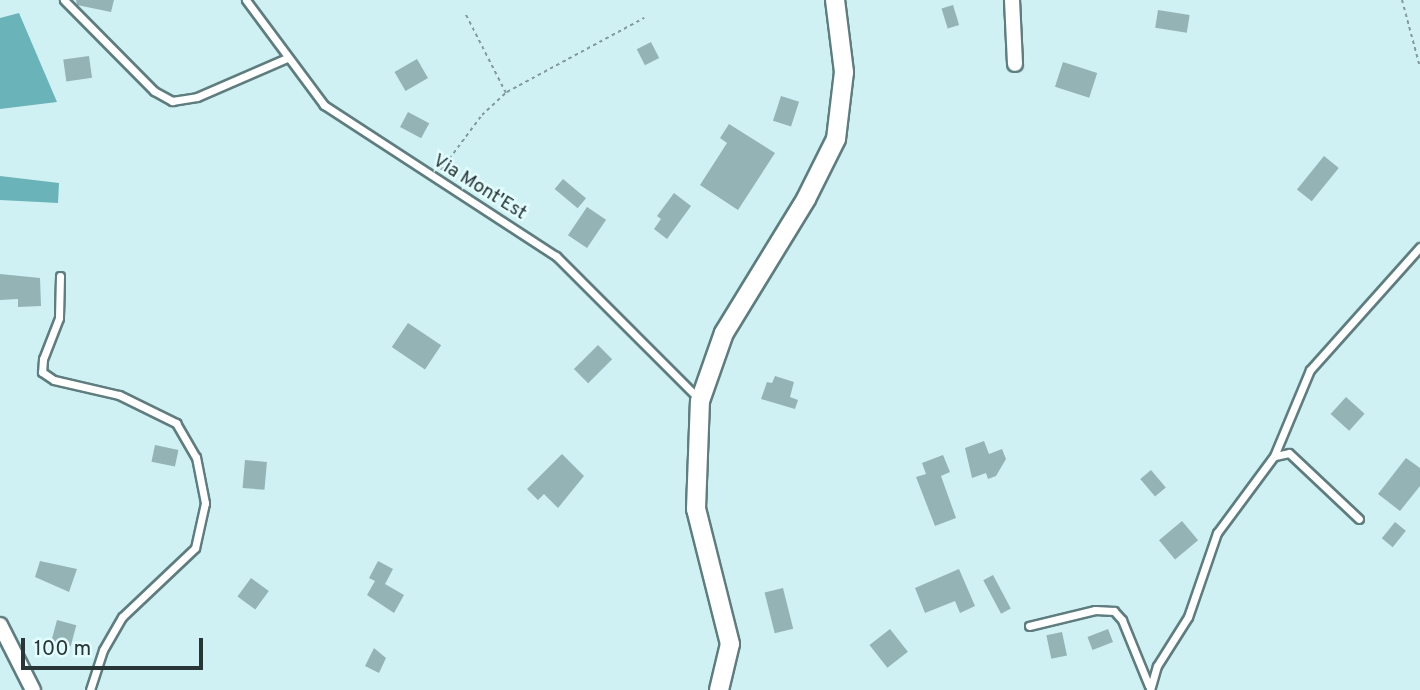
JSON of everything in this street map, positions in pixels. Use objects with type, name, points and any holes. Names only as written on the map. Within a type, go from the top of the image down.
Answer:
[{"type":"street","points":[[722,689],[730,644],[696,509],[700,401],[723,333],[806,199],[836,139],[844,72],[835,0]]},
{"type":"street","points":[[1012,0],[1015,64]]},
{"type":"street","points":[[0,625],[33,690]]},
{"type":"lane","points":[[64,0],[154,91],[172,101],[197,97],[287,58]]},
{"type":"lane","name":"Via Mont'Est","points":[[246,0],[287,58],[331,111],[563,261],[700,401]]},
{"type":"lane","points":[[1150,690],[1157,666],[1190,611],[1217,533],[1274,456],[1310,370],[1420,247]]},
{"type":"lane","points":[[60,276],[60,318],[43,359],[43,372],[54,380],[119,395],[176,423],[196,457],[205,503],[195,548],[122,617],[103,650],[90,690]]},
{"type":"lane","points":[[1274,456],[1289,453],[1359,519]]},
{"type":"lane","points":[[1029,626],[1100,609],[1114,611],[1139,657],[1150,690]]},
{"type":"path","points":[[1402,0],[1420,67]]},
{"type":"path","points":[[465,13],[506,93]]},
{"type":"path","points":[[434,180],[482,115],[506,93],[644,18]]},
{"type":"shaded area","points":[[19,13],[57,102],[0,109],[0,18]]},
{"type":"shaded area","points":[[0,176],[59,183],[58,203],[0,200]]},
{"type":"building","points":[[76,0],[114,0],[111,12],[77,5]]},
{"type":"building","points":[[953,5],[959,25],[948,29],[942,9]]},
{"type":"building","points":[[1158,10],[1190,15],[1187,33],[1155,28]]},
{"type":"building","points":[[651,42],[659,58],[645,65],[637,49]]},
{"type":"building","points":[[89,56],[92,78],[66,81],[63,60]]},
{"type":"building","points":[[417,59],[428,78],[405,91],[394,72]]},
{"type":"building","points":[[1063,62],[1097,73],[1089,98],[1055,87]]},
{"type":"building","points":[[781,96],[799,102],[791,127],[773,121]]},
{"type":"building","points":[[408,112],[429,123],[421,138],[400,127]]},
{"type":"building","points":[[729,124],[775,153],[738,210],[700,185],[727,143],[720,138]]},
{"type":"building","points":[[1324,156],[1339,168],[1312,201],[1297,189]]},
{"type":"building","points":[[563,179],[586,198],[578,208],[555,189]]},
{"type":"building","points":[[674,193],[691,206],[667,239],[654,229],[661,219],[657,216]]},
{"type":"building","points":[[587,207],[606,220],[587,248],[568,235]]},
{"type":"building","points":[[0,274],[40,278],[41,306],[18,307],[18,299],[0,300]]},
{"type":"building","points":[[408,323],[441,345],[425,369],[392,347]]},
{"type":"building","points":[[598,345],[612,359],[588,383],[574,369]]},
{"type":"building","points":[[775,376],[794,382],[790,397],[798,400],[795,409],[761,399],[767,382],[772,383]]},
{"type":"building","points":[[1346,397],[1365,414],[1349,431],[1331,414]]},
{"type":"building","points":[[984,441],[989,454],[1002,449],[1006,459],[996,476],[988,479],[986,473],[972,478],[965,448]]},
{"type":"building","points":[[155,445],[178,450],[175,467],[151,462]]},
{"type":"building","points":[[562,454],[584,476],[558,508],[544,494],[538,500],[527,489]]},
{"type":"building","points":[[943,455],[950,472],[941,476],[956,518],[935,526],[916,477],[926,474],[922,463]]},
{"type":"building","points":[[1406,458],[1420,468],[1420,486],[1400,511],[1378,494]]},
{"type":"building","points":[[245,460],[267,462],[264,490],[243,488]]},
{"type":"building","points":[[1151,470],[1166,488],[1155,497],[1140,479]]},
{"type":"building","points":[[1182,521],[1198,540],[1175,559],[1159,540]]},
{"type":"building","points":[[1395,522],[1406,531],[1393,547],[1382,538]]},
{"type":"building","points":[[40,561],[77,569],[69,592],[35,577]]},
{"type":"building","points":[[378,561],[393,569],[385,584],[404,595],[394,613],[367,595],[375,581],[369,578]]},
{"type":"building","points":[[959,569],[975,606],[960,613],[955,601],[925,613],[915,588]]},
{"type":"building","points":[[993,575],[1011,609],[1001,614],[983,580]]},
{"type":"building","points":[[251,578],[269,591],[255,610],[237,597]]},
{"type":"building","points":[[783,588],[793,629],[775,633],[765,593]]},
{"type":"building","points":[[57,620],[76,625],[71,646],[51,641]]},
{"type":"building","points":[[890,629],[908,652],[887,668],[870,645]]},
{"type":"building","points":[[1108,629],[1113,642],[1092,650],[1087,637]]},
{"type":"building","points":[[1062,632],[1067,655],[1051,659],[1046,635]]},
{"type":"building","points":[[374,648],[386,658],[379,673],[365,666]]}]
